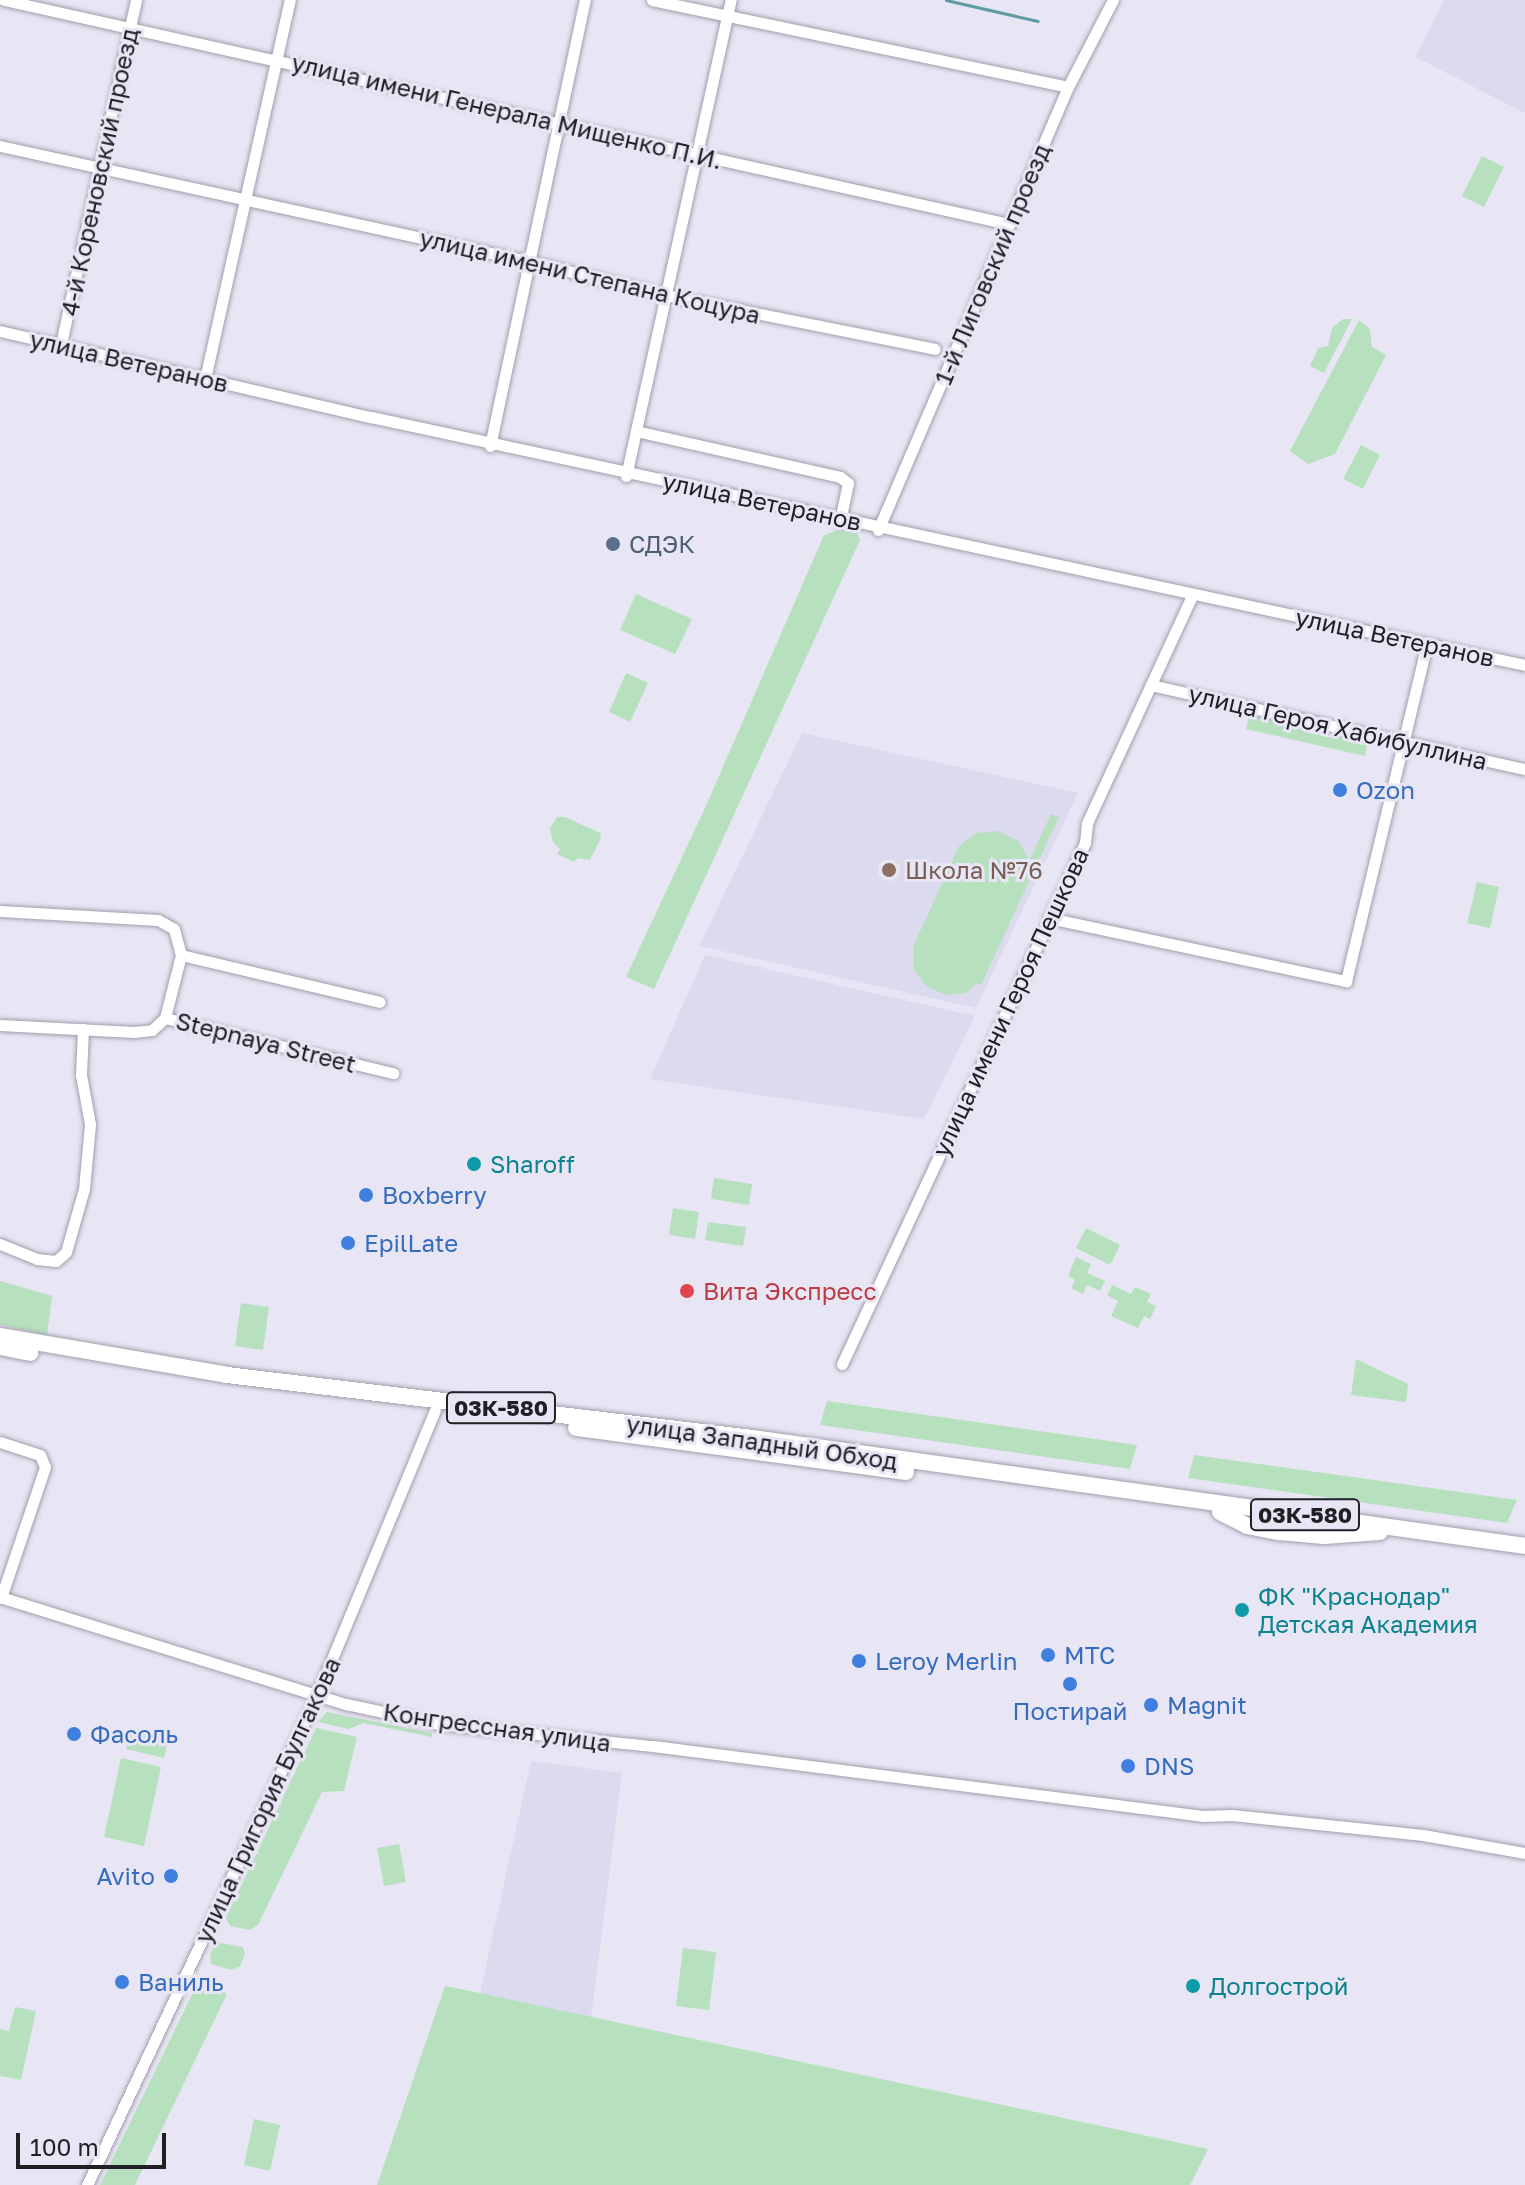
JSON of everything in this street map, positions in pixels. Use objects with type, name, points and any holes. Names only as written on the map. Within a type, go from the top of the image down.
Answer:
[{"type":"highway","name":"улица Западный Обход","points":[[0,1336],[227,1375],[752,1438],[1525,1546]]},
{"type":"highway","name":"улица Западный Обход","points":[[0,1347],[435,1410],[1525,1553]]},
{"type":"street","name":"улица имени Генерала Мищенко П.И.","points":[[4,0],[1009,224]]},
{"type":"street","name":"4-й Кореновский проезд","points":[[61,344],[136,0]]},
{"type":"street","points":[[205,379],[290,0]]},
{"type":"street","points":[[490,444],[585,0]]},
{"type":"street","points":[[652,0],[1068,87]]},
{"type":"street","points":[[626,474],[731,0]]},
{"type":"street","name":"1-й Лиговский проезд","points":[[879,528],[1068,87],[1113,0]]},
{"type":"street","name":"улица имени Степана Коцура","points":[[0,146],[527,261],[665,295],[935,349]]},
{"type":"street","name":"улица Ветеранов","points":[[0,331],[490,444]]},
{"type":"street","name":"улица Ветеранов","points":[[0,338],[1525,668]]},
{"type":"street","points":[[636,431],[840,477],[848,483],[841,519]]},
{"type":"street","name":"улица Ветеранов","points":[[879,528],[1525,668]]},
{"type":"street","name":"улица имени Героя Пешкова","points":[[842,1364],[1085,843],[1087,823],[1192,596]]},
{"type":"street","points":[[1049,918],[1346,981],[1426,647]]},
{"type":"street","name":"улица Героя Хабибуллина","points":[[1151,685],[1525,769]]},
{"type":"street","points":[[0,911],[158,920],[174,929],[181,955],[165,1018]]},
{"type":"street","points":[[181,955],[380,1002]]},
{"type":"street","name":"Stepnaya Street","points":[[0,1025],[152,1030],[165,1018],[393,1073]]},
{"type":"street","points":[[0,1244],[37,1259],[56,1261],[66,1252],[84,1189],[90,1124],[81,1075],[83,1029]]},
{"type":"street","name":"улица Григория Булгакова","points":[[87,2185],[317,1695],[435,1410]]},
{"type":"street","points":[[0,1442],[40,1455],[45,1467],[0,1598]]},
{"type":"street","name":"Конгрессная улица","points":[[0,1598],[317,1695],[439,1724],[653,1746],[1203,1816],[1232,1815],[1423,1835],[1525,1853]]},
{"type":"shaded area","points":[[1444,0],[1525,0],[1525,113],[1415,57]]},
{"type":"shaded area","name":"Школа №76","points":[[802,733],[1078,793],[976,1008],[699,946]]},
{"type":"shaded area","points":[[705,955],[975,1016],[924,1119],[650,1079]]},
{"type":"shaded area","points":[[531,1761],[622,1773],[591,2018],[480,1993]]},
{"type":"green space","points":[[1482,156],[1504,167],[1484,207],[1462,196]]},
{"type":"green space","points":[[1343,319],[1352,319],[1324,373],[1310,366],[1318,348],[1328,346],[1332,328]]},
{"type":"green space","points":[[1359,320],[1370,329],[1372,347],[1386,355],[1335,454],[1308,464],[1290,451]]},
{"type":"green space","points":[[1361,445],[1380,455],[1363,489],[1343,479]]},
{"type":"green space","points":[[854,525],[860,540],[654,989],[626,977],[705,808],[824,535]]},
{"type":"green space","points":[[636,594],[692,619],[675,654],[620,630]]},
{"type":"green space","points":[[626,673],[648,683],[630,722],[609,712]]},
{"type":"green space","points":[[1249,715],[1368,742],[1365,756],[1246,729]]},
{"type":"green space","points":[[1051,814],[1059,817],[981,985],[977,983],[966,993],[945,995],[926,986],[914,970],[913,947],[959,846],[977,833],[997,831],[1019,841],[1029,861]]},
{"type":"green space","points":[[557,817],[565,817],[600,833],[601,838],[590,860],[578,858],[574,862],[557,854],[560,849],[553,842],[550,828]]},
{"type":"green space","points":[[1477,882],[1499,887],[1490,928],[1467,923]]},
{"type":"green space","points":[[714,1178],[752,1184],[749,1205],[711,1199]]},
{"type":"green space","points":[[673,1208],[699,1212],[695,1239],[669,1235]]},
{"type":"green space","points":[[708,1222],[746,1227],[743,1246],[705,1240]]},
{"type":"green space","points":[[1086,1228],[1120,1245],[1110,1265],[1076,1248]]},
{"type":"green space","points":[[1076,1257],[1091,1264],[1087,1273],[1105,1281],[1100,1291],[1087,1285],[1083,1294],[1071,1288],[1075,1280],[1068,1276]]},
{"type":"green space","points":[[0,1281],[52,1296],[47,1335],[0,1325]]},
{"type":"green space","points":[[1112,1285],[1131,1294],[1135,1287],[1151,1294],[1147,1302],[1156,1306],[1150,1319],[1144,1316],[1138,1328],[1111,1316],[1118,1301],[1107,1295]]},
{"type":"green space","points":[[241,1303],[269,1307],[263,1350],[235,1346]]},
{"type":"green space","points":[[1356,1359],[1408,1384],[1406,1402],[1351,1395]]},
{"type":"green space","points":[[827,1401],[1137,1445],[1130,1469],[820,1425]]},
{"type":"green space","points":[[1194,1455],[1517,1500],[1507,1523],[1188,1478]]},
{"type":"green space","points":[[327,1712],[432,1733],[432,1737],[363,1723],[349,1729],[318,1722]]},
{"type":"green space","points":[[130,1727],[169,1736],[164,1758],[126,1749]]},
{"type":"green space","points":[[316,1728],[357,1737],[344,1791],[322,1792],[258,1925],[250,1930],[230,1926],[226,1918]]},
{"type":"green space","points":[[121,1758],[161,1767],[144,1846],[104,1837]]},
{"type":"green space","points":[[399,1844],[406,1882],[384,1886],[377,1848]]},
{"type":"green space","points":[[216,1942],[243,1947],[245,1954],[240,1966],[231,1970],[211,1964],[210,1954]]},
{"type":"green space","points":[[683,1948],[716,1952],[709,2010],[676,2006]]},
{"type":"green space","points":[[196,1986],[225,1992],[226,1996],[135,2185],[100,2185]]},
{"type":"green space","points":[[445,1986],[1208,2149],[1190,2185],[377,2185]]},
{"type":"green space","points":[[15,2007],[36,2011],[21,2080],[0,2076],[0,2029],[9,2031]]},
{"type":"green space","points":[[254,2119],[280,2125],[270,2171],[244,2165]]},
{"type":"waterway","points":[[946,0],[1038,21]]},
{"type":"place","name":"СДЭК","points":[[613,544]]},
{"type":"place","name":"Ozon","points":[[1340,790]]},
{"type":"place","name":"Школа №76","points":[[889,870]]},
{"type":"place","name":"Sharoff","points":[[474,1164]]},
{"type":"place","name":"Boxberry","points":[[366,1195]]},
{"type":"place","name":"EpilLate","points":[[348,1243]]},
{"type":"place","name":"Вита Экспресс","points":[[687,1291]]},
{"type":"place","name":"ФК \"Краснодар\" Детская Академия","points":[[1242,1610]]},
{"type":"place","name":"МТС","points":[[1048,1655]]},
{"type":"place","name":"Leroy Merlin","points":[[859,1661]]},
{"type":"place","name":"Постирай","points":[[1070,1684]]},
{"type":"place","name":"Magnit","points":[[1151,1705]]},
{"type":"place","name":"Фасоль","points":[[74,1734]]},
{"type":"place","name":"DNS","points":[[1128,1766]]},
{"type":"place","name":"Avito","points":[[171,1876]]},
{"type":"place","name":"Ваниль","points":[[122,1982]]},
{"type":"place","name":"Долгострой","points":[[1193,1986]]}]
